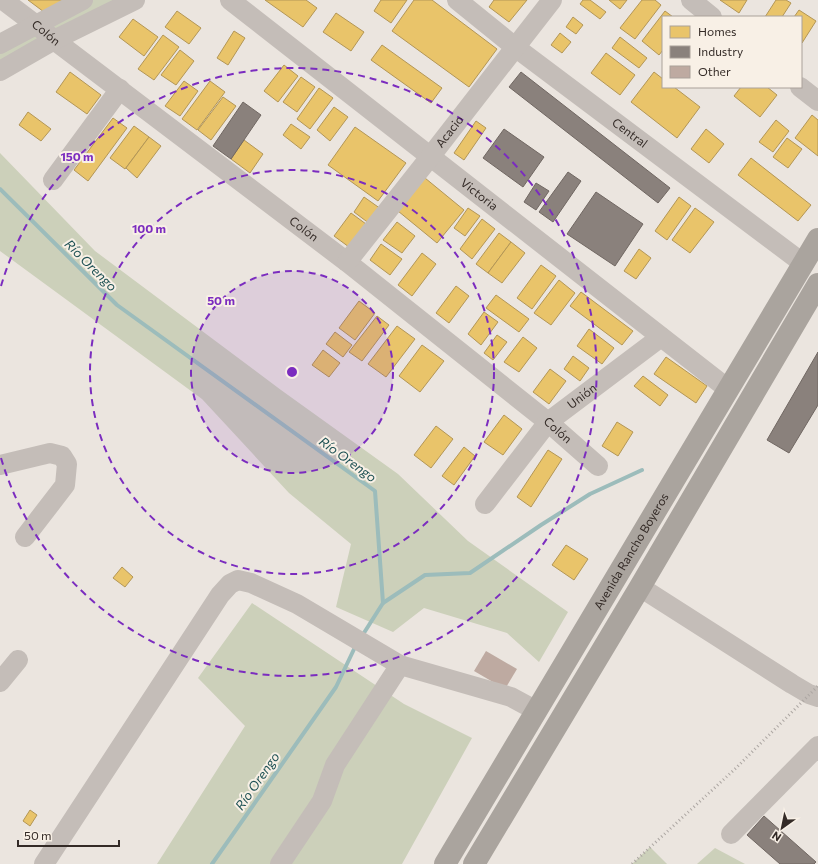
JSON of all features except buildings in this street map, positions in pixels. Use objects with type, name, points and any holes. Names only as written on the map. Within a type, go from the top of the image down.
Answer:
[{"type":"highway","name":"Avenida Rancho Boyeros","points":[[445,864],[818,239]]},
{"type":"highway","name":"Avenida Rancho Boyeros","points":[[474,864],[640,587],[818,284]]},
{"type":"street","name":"Colón","points":[[3,0],[347,262],[548,422],[598,466]]},
{"type":"street","points":[[0,44],[83,0]]},
{"type":"street","points":[[0,71],[54,40],[135,0]]},
{"type":"street","name":"Victoria","points":[[230,0],[728,389]]},
{"type":"street","name":"Central","points":[[457,0],[516,47],[804,264]]},
{"type":"street","name":"Acacio","points":[[347,262],[552,0]]},
{"type":"street","points":[[691,0],[711,16]]},
{"type":"street","points":[[801,88],[818,101]]},
{"type":"street","points":[[53,180],[120,89]]},
{"type":"street","name":"Unión","points":[[485,504],[548,422],[660,337]]},
{"type":"street","points":[[0,465],[50,454],[62,456],[67,464],[65,485],[25,537]]},
{"type":"street","points":[[44,864],[220,595],[230,584],[238,580],[251,583],[297,604],[400,666],[511,697],[536,710]]},
{"type":"street","points":[[640,587],[792,684],[809,694],[818,697]]},
{"type":"street","points":[[0,682],[18,660]]},
{"type":"street","points":[[280,864],[322,801],[335,765],[400,666]]},
{"type":"street","points":[[731,834],[818,746]]},
{"type":"green space","points":[[91,0],[129,0],[0,66],[0,48]]},
{"type":"green space","points":[[0,153],[95,251],[281,390],[398,474],[468,541],[568,612],[539,662],[507,633],[424,608],[393,632],[336,607],[351,544],[289,493],[202,399],[0,251]]},
{"type":"green space","points":[[252,603],[404,704],[472,738],[402,864],[157,864],[245,726],[198,678]]},
{"type":"green space","points":[[650,847],[667,864],[632,864]]},
{"type":"green space","points":[[715,848],[745,864],[697,864]]},
{"type":"waterway","name":"Río Orengo","points":[[0,189],[117,305],[375,491],[383,603],[362,636]]},
{"type":"waterway","points":[[383,603],[425,575],[470,573],[590,494],[642,470]]},
{"type":"waterway","name":"Río Orengo","points":[[212,864],[336,687],[356,645]]},
{"type":"railway","points":[[632,864],[735,769],[818,686]]}]
